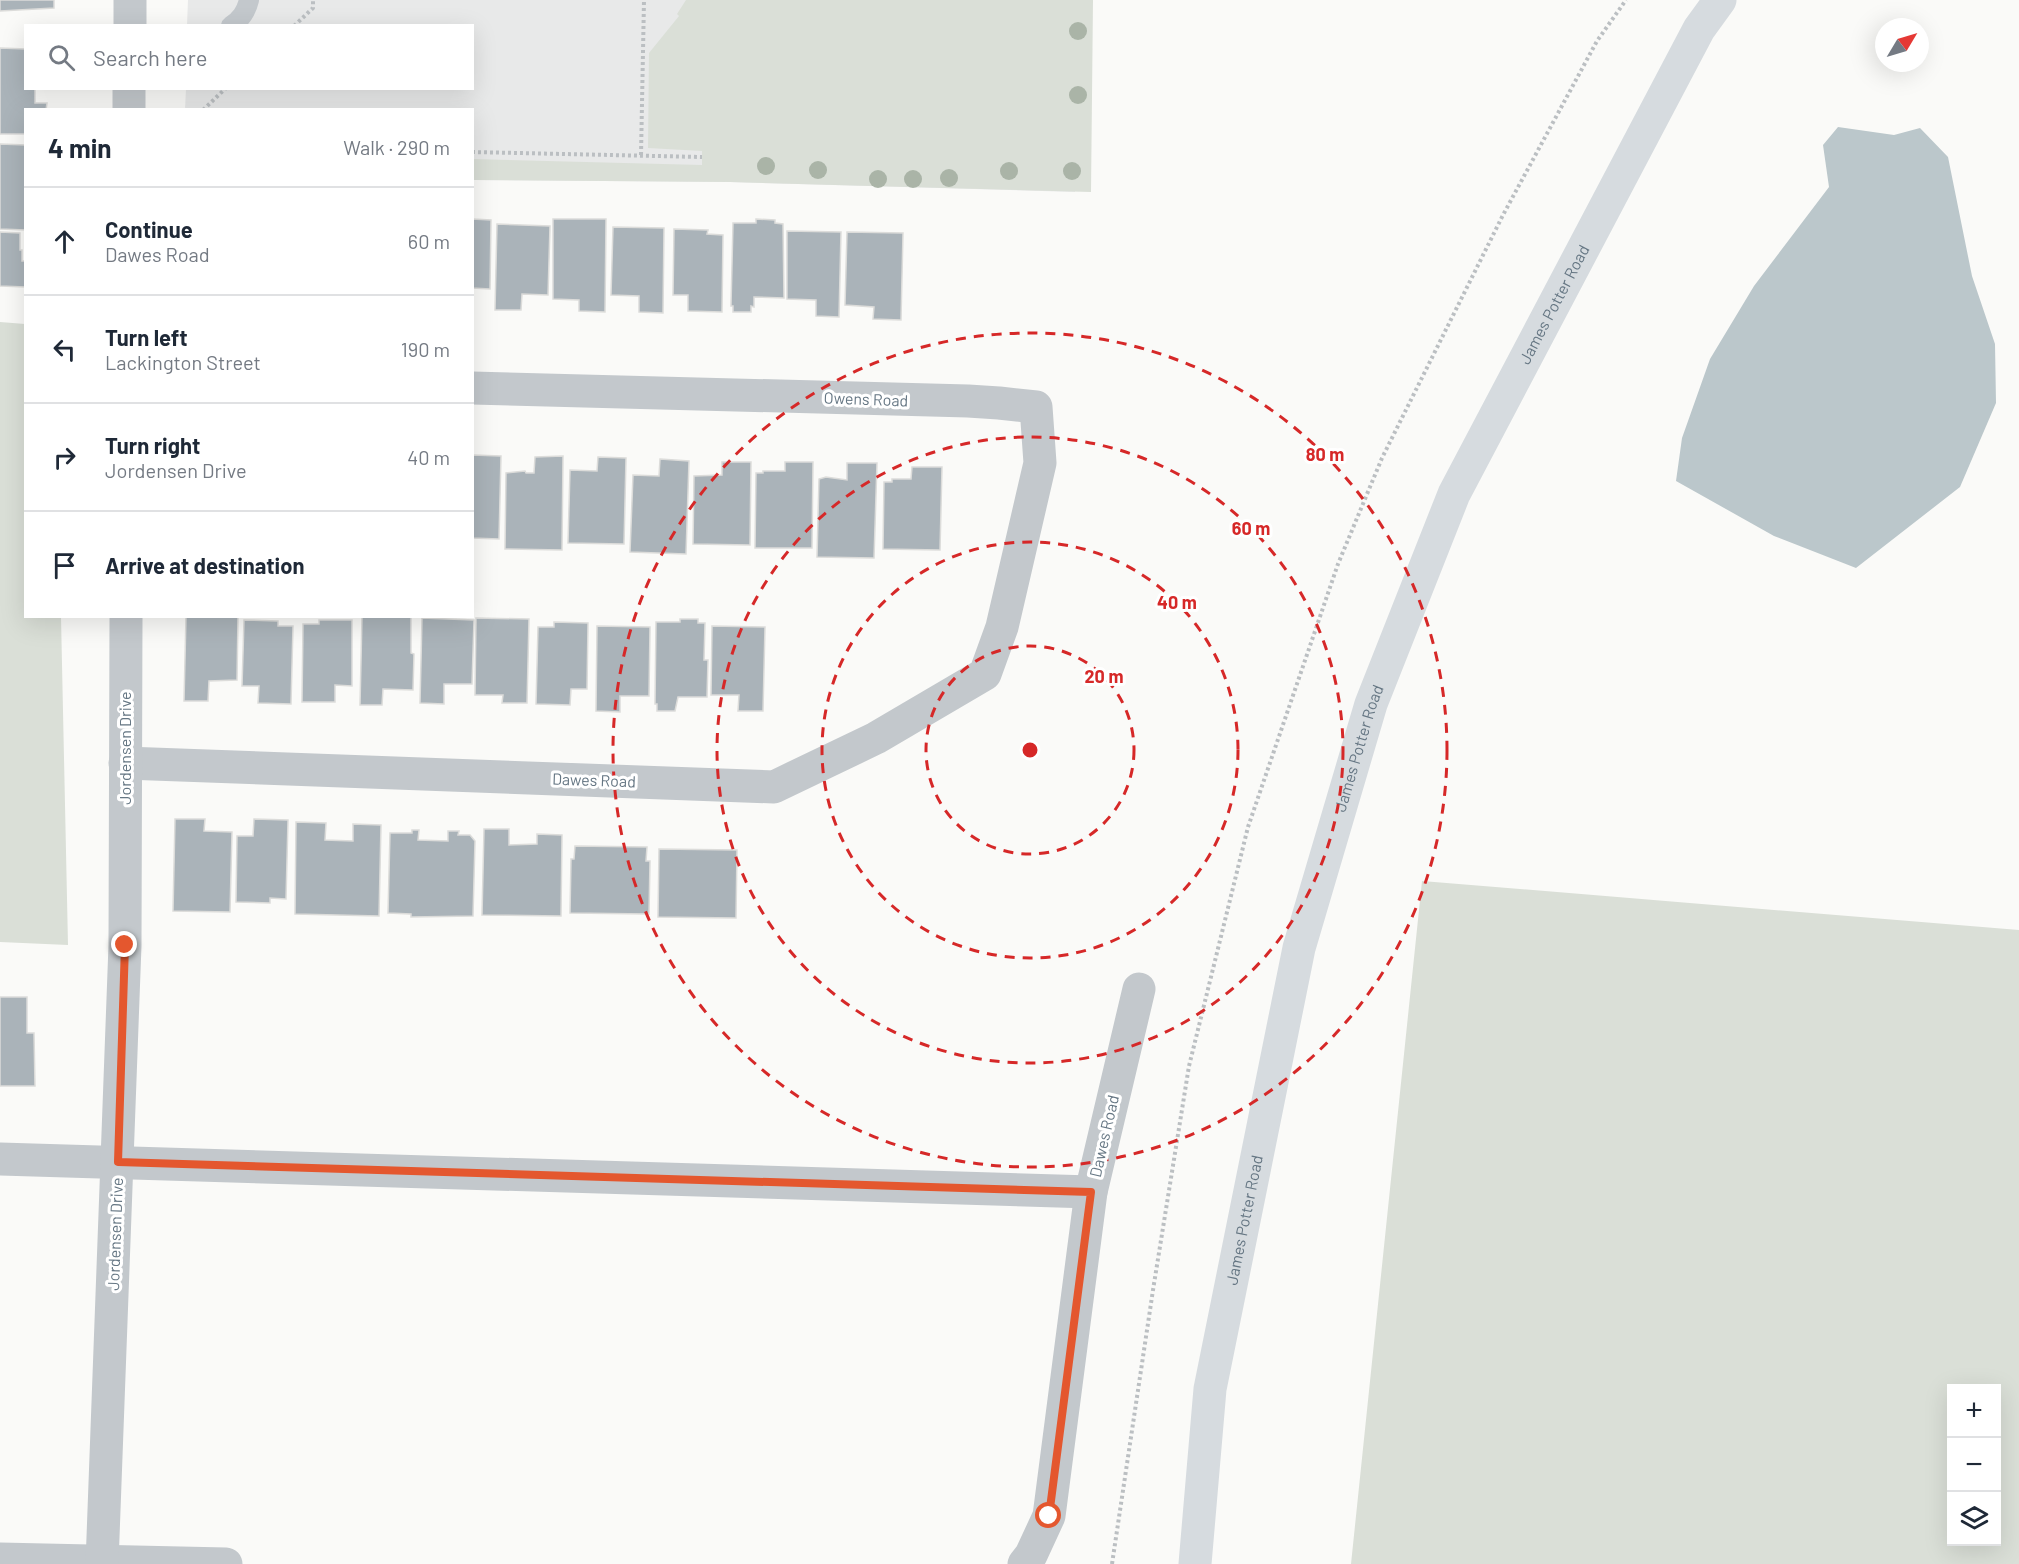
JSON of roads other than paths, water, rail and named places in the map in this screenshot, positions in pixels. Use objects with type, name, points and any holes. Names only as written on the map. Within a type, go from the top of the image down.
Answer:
[{"type":"main road","name":"James Potter Road","points":[[1195,1564],[1210,1389],[1299,948],[1371,704],[1454,494],[1699,29],[1720,0]]},
{"type":"street","points":[[130,0],[130,24]]},
{"type":"street","points":[[129,90],[129,108]]},
{"type":"street","name":"Owens Road","points":[[474,388],[999,402],[1036,407],[1040,463],[1002,627]]},
{"type":"street","name":"Jordensen Drive","points":[[102,1562],[125,945],[126,618]]},
{"type":"street","name":"Dawes Road","points":[[125,763],[774,787],[876,738],[985,674],[1002,627]]},
{"type":"street","name":"Dawes Road","points":[[1024,1564],[1031,1555],[1049,1516],[1091,1192],[1139,989]]},
{"type":"street","points":[[0,1159],[1091,1192]]},
{"type":"street","points":[[0,1559],[226,1564]]},
{"type":"lane","points":[[234,24],[241,19],[249,0]]}]
